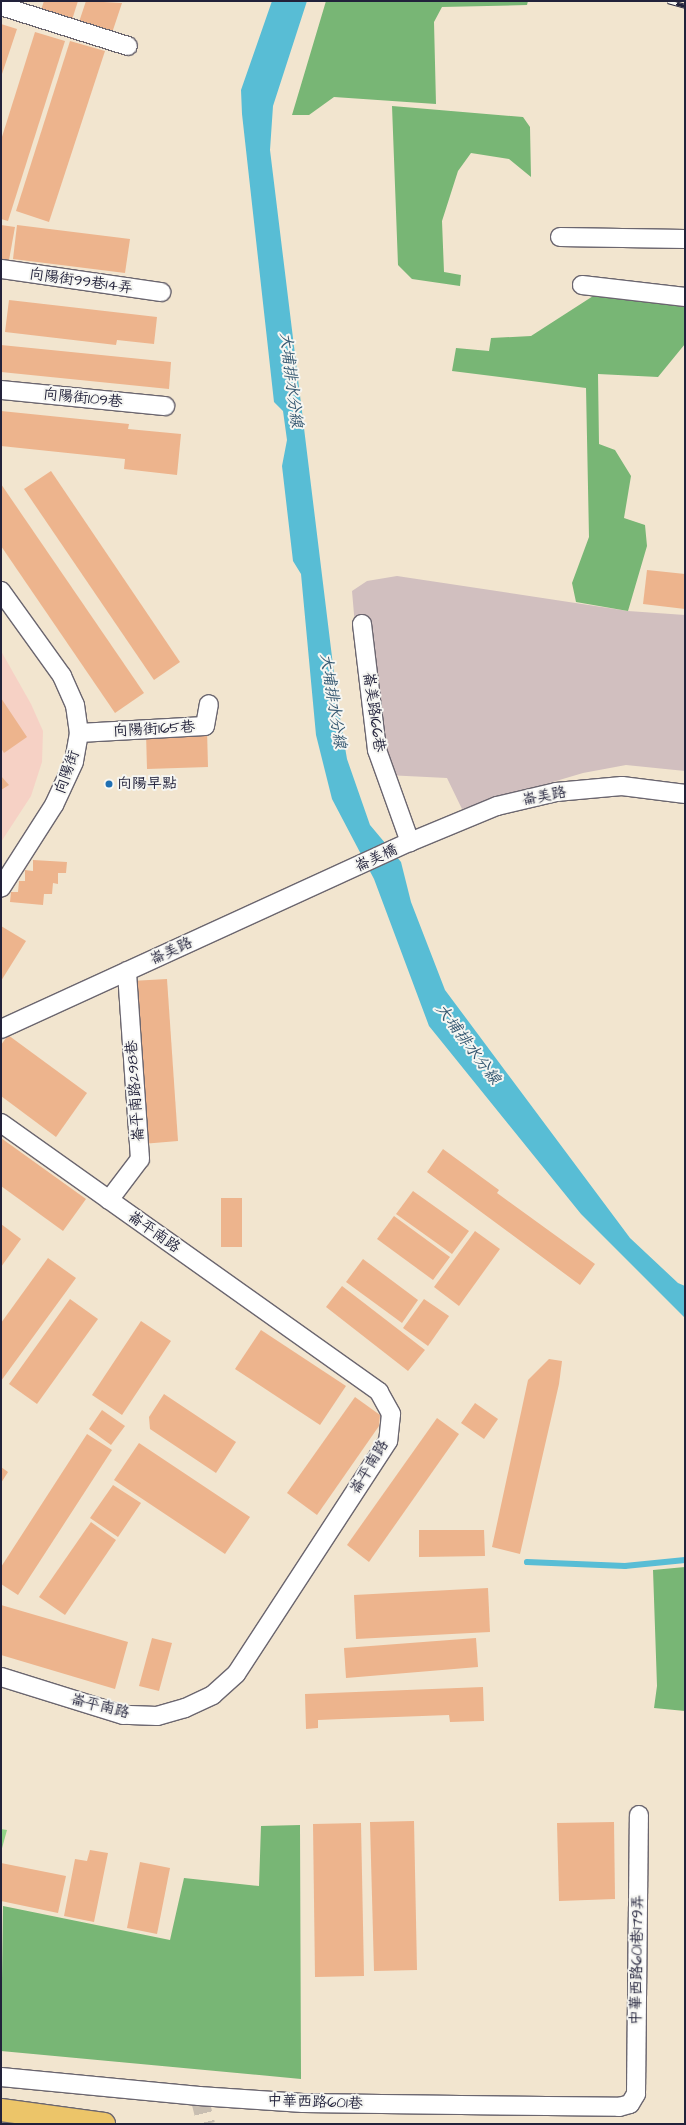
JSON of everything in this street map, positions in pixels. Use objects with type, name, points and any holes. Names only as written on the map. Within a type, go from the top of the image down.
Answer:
[{"type":"highway","points":[[1,2110],[104,2124]]},
{"type":"street","points":[[1,6],[128,46]]},
{"type":"street","points":[[560,237],[685,239]]},
{"type":"street","name":"向陽街99巷14弄","points":[[1,269],[161,292]]},
{"type":"street","points":[[582,285],[685,297]]},
{"type":"street","name":"向陽街109巷","points":[[1,390],[165,406]]},
{"type":"street","name":"向陽街","points":[[1,591],[62,676],[75,705],[79,733],[74,762],[54,805],[1,888]]},
{"type":"street","name":"崙美路166巷","points":[[362,624],[377,750],[410,842]]},
{"type":"street","name":"向陽街165巷","points":[[79,733],[205,726],[209,704]]},
{"type":"street","name":"崙美路","points":[[410,842],[497,806],[556,792],[622,786],[685,794]]},
{"type":"street","name":"崙美橋","points":[[341,874],[410,842]]},
{"type":"street","name":"崙美路","points":[[1,1029],[341,874]]},
{"type":"street","name":"崙平南路298巷","points":[[109,1200],[140,1159],[127,971]]},
{"type":"street","name":"崙平南路","points":[[1,1123],[379,1392],[391,1414],[388,1441],[236,1674],[213,1695],[185,1708],[157,1716],[123,1715],[1,1677]]},
{"type":"street","name":"中華西路601巷179弄","points":[[630,2104],[636,2094],[639,1815]]},
{"type":"street","name":"中華西路601巷","points":[[1,2077],[199,2096],[303,2103],[619,2107],[630,2104]]},
{"type":"shaded area","points":[[397,576],[628,611],[685,615],[685,771],[626,765],[583,773],[462,809],[447,778],[386,775],[360,684],[352,591],[367,581]]},
{"type":"shaded area","points":[[1,651],[31,704],[43,731],[42,762],[31,796],[1,842]]},
{"type":"green space","points":[[326,1],[528,1],[527,5],[442,7],[434,22],[436,104],[334,97],[309,115],[292,115]]},
{"type":"green space","points":[[392,106],[523,117],[530,127],[531,177],[509,159],[471,153],[458,171],[442,221],[444,272],[461,275],[460,286],[412,279],[398,265]]},
{"type":"green space","points":[[604,289],[685,293],[685,344],[658,377],[598,374],[599,444],[615,450],[631,476],[624,518],[645,525],[647,546],[628,611],[576,602],[572,583],[589,537],[586,388],[452,371],[456,348],[489,351],[491,338],[531,336]]},
{"type":"green space","points":[[685,1567],[685,1711],[654,1708],[657,1686],[653,1570]]},
{"type":"green space","points":[[300,1825],[301,2079],[1,2051],[3,1906],[170,1940],[184,1878],[259,1886],[261,1826]]},
{"type":"green space","points":[[1,1829],[7,1830],[1,1852]]},
{"type":"water","name":"大埔排水分線","points":[[272,1],[307,1],[273,106],[270,150],[338,706],[347,759],[370,825],[401,862],[411,902],[445,990],[630,1238],[678,1283],[685,1286],[685,1318],[581,1214],[429,1026],[374,879],[332,799],[316,735],[301,574],[293,561],[282,466],[287,440],[283,411],[274,402],[242,114],[241,90]]},
{"type":"building","points":[[44,1],[78,1],[71,23],[40,13]]},
{"type":"building","points":[[86,1],[122,3],[112,33],[79,22]]},
{"type":"building","points":[[1,24],[17,29],[1,77]]},
{"type":"building","points":[[35,32],[65,41],[8,221],[1,219],[1,140]]},
{"type":"building","points":[[70,41],[105,51],[49,222],[16,211]]},
{"type":"building","points":[[1,225],[15,227],[9,260],[1,259]]},
{"type":"building","points":[[17,225],[130,239],[125,273],[13,259]]},
{"type":"building","points":[[9,300],[157,317],[154,344],[117,340],[116,345],[5,332]]},
{"type":"building","points":[[1,345],[171,362],[169,389],[1,372]]},
{"type":"building","points":[[1,411],[129,424],[128,429],[181,434],[177,475],[124,469],[125,459],[1,446]]},
{"type":"building","points":[[51,471],[180,662],[154,680],[24,489]]},
{"type":"building","points":[[1,484],[144,693],[115,713],[1,546]]},
{"type":"building","points":[[647,570],[685,574],[685,609],[643,604]]},
{"type":"building","points":[[1,698],[27,737],[4,753],[1,748]]},
{"type":"building","points":[[207,729],[208,767],[147,769],[146,732]]},
{"type":"building","points":[[1,776],[9,785],[1,790]]},
{"type":"building","points":[[33,860],[67,862],[66,873],[58,873],[58,884],[53,883],[52,894],[44,894],[43,905],[10,902],[11,892],[18,892],[19,881],[25,881],[25,870],[33,871]]},
{"type":"building","points":[[1,926],[26,941],[1,981]]},
{"type":"building","points":[[167,979],[178,1141],[142,1144],[131,981]]},
{"type":"building","points":[[8,1035],[87,1093],[56,1137],[1,1096],[1,1045]]},
{"type":"building","points":[[1,1138],[86,1199],[63,1231],[1,1186]]},
{"type":"building","points":[[443,1149],[499,1190],[497,1193],[595,1264],[580,1285],[427,1172]]},
{"type":"building","points":[[413,1191],[469,1231],[452,1254],[396,1214]]},
{"type":"building","points":[[221,1198],[242,1198],[242,1247],[221,1247]]},
{"type":"building","points":[[394,1216],[450,1257],[433,1280],[377,1239]]},
{"type":"building","points":[[1,1224],[21,1239],[1,1267]]},
{"type":"building","points":[[475,1231],[500,1249],[459,1306],[434,1287]]},
{"type":"building","points":[[48,1258],[76,1278],[1,1381],[1,1323]]},
{"type":"building","points":[[363,1259],[418,1300],[402,1323],[346,1282]]},
{"type":"building","points":[[342,1286],[425,1350],[408,1371],[326,1307]]},
{"type":"building","points":[[70,1299],[98,1319],[37,1404],[9,1384]]},
{"type":"building","points":[[424,1299],[449,1316],[428,1346],[403,1328]]},
{"type":"building","points":[[141,1321],[171,1341],[122,1415],[92,1395]]},
{"type":"building","points":[[261,1330],[346,1386],[320,1425],[235,1369]]},
{"type":"building","points":[[549,1359],[562,1361],[559,1384],[520,1554],[492,1547],[528,1380]]},
{"type":"building","points":[[164,1394],[236,1442],[216,1473],[150,1429],[149,1417]]},
{"type":"building","points":[[355,1397],[380,1415],[379,1426],[317,1515],[287,1493]]},
{"type":"building","points":[[475,1403],[498,1419],[484,1439],[461,1423]]},
{"type":"building","points":[[102,1410],[125,1426],[111,1445],[89,1429]]},
{"type":"building","points":[[437,1418],[459,1434],[369,1562],[347,1545]]},
{"type":"building","points":[[87,1434],[112,1450],[18,1595],[1,1584],[1,1567]]},
{"type":"building","points":[[139,1443],[250,1517],[225,1554],[114,1480]]},
{"type":"building","points":[[1,1467],[8,1472],[1,1483]]},
{"type":"building","points":[[113,1485],[141,1503],[118,1537],[90,1518]]},
{"type":"building","points":[[91,1522],[116,1540],[65,1615],[39,1597]]},
{"type":"building","points":[[419,1530],[484,1530],[485,1556],[419,1557]]},
{"type":"building","points":[[488,1588],[490,1632],[356,1639],[354,1595]]},
{"type":"building","points":[[1,1605],[128,1642],[115,1689],[1,1655]]},
{"type":"building","points":[[152,1638],[172,1643],[159,1691],[139,1686]]},
{"type":"building","points":[[476,1638],[478,1667],[346,1678],[344,1648]]},
{"type":"building","points":[[483,1687],[484,1721],[450,1722],[449,1715],[318,1720],[318,1728],[306,1729],[305,1694]]},
{"type":"building","points":[[414,1821],[417,1970],[374,1971],[370,1822]]},
{"type":"building","points":[[614,1822],[615,1899],[559,1901],[557,1823]]},
{"type":"building","points":[[361,1823],[364,1976],[315,1977],[313,1824]]},
{"type":"building","points":[[90,1850],[108,1853],[94,1922],[64,1916],[75,1859],[87,1861]]},
{"type":"building","points":[[140,1862],[170,1868],[157,1934],[127,1928]]},
{"type":"building","points":[[1,1863],[66,1876],[58,1913],[1,1901]]},
{"type":"waterway","points":[[527,1562],[625,1566],[685,1560]]},
{"type":"tunnel","points":[[199,2096],[206,2124]]},
{"type":"railway","points":[[668,1],[685,6]]},
{"type":"place","name":"向陽早點","points":[[109,784]]}]
